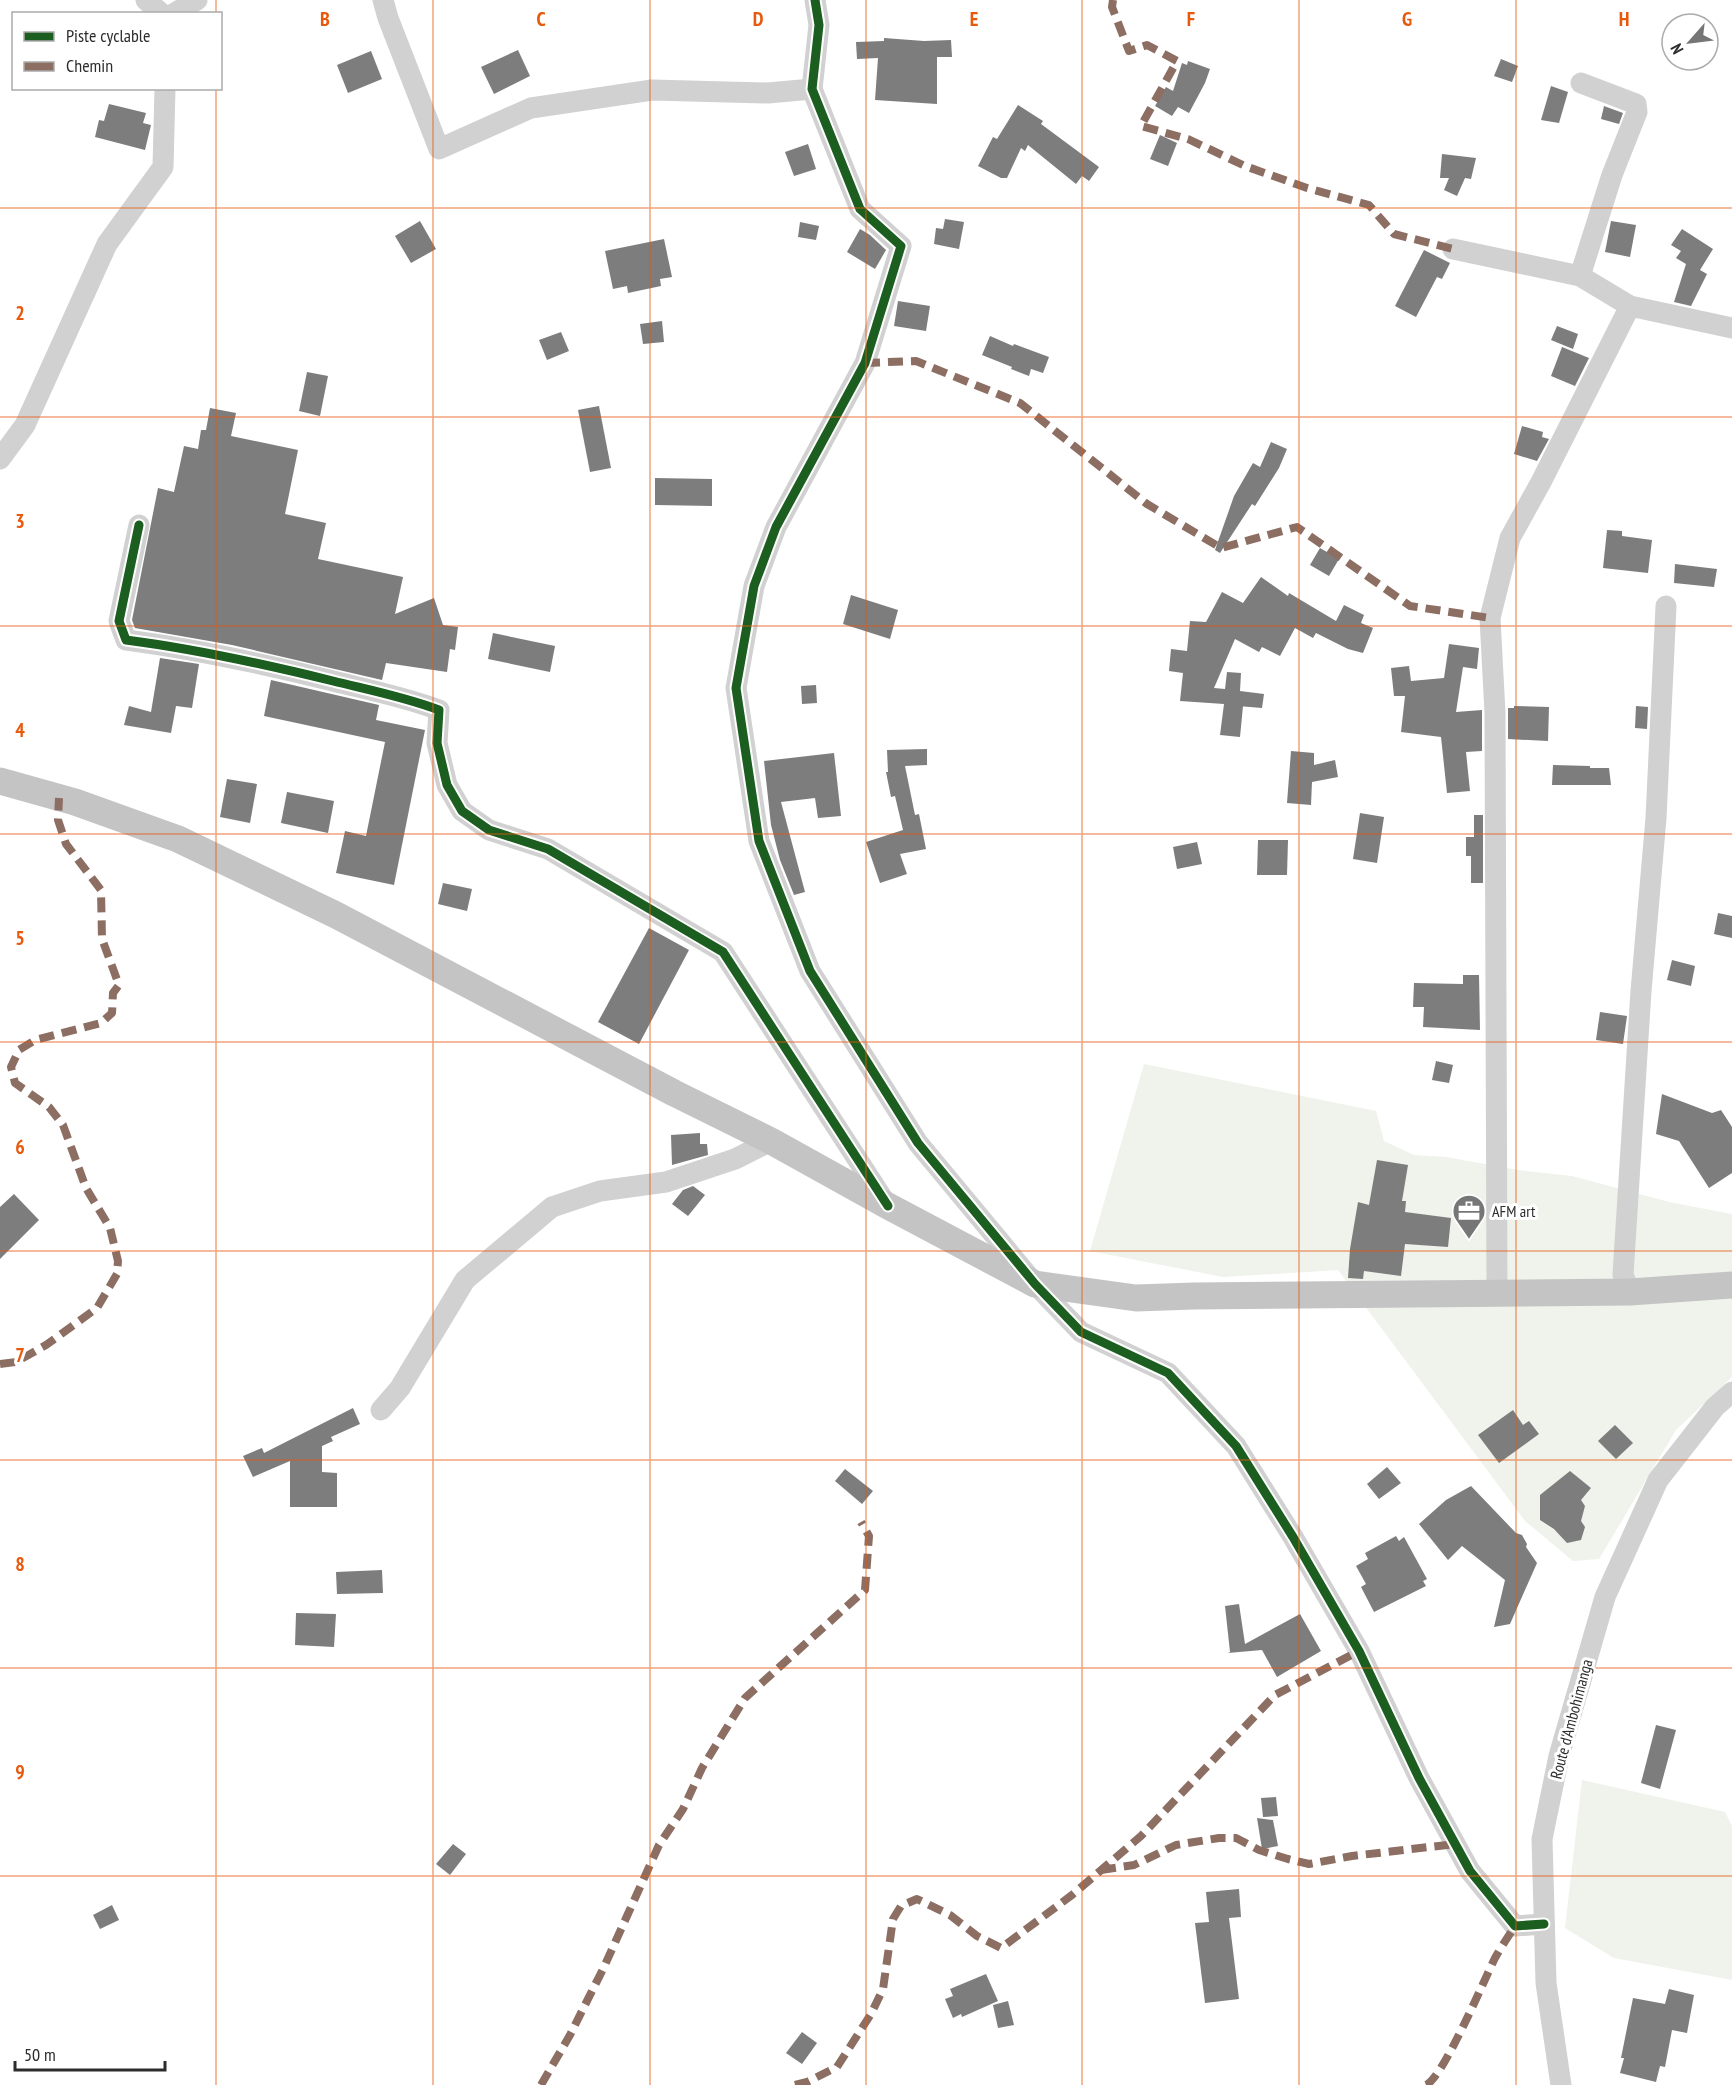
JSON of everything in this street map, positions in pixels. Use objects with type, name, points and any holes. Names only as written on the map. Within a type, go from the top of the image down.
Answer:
[{"type":"main road","points":[[0,781],[75,802],[178,839],[336,915],[674,1093],[771,1141],[1035,1284],[1136,1298],[1630,1292],[1732,1285]]},
{"type":"street","points":[[146,0],[160,12]]},
{"type":"street","points":[[176,12],[197,0]]},
{"type":"street","points":[[383,0],[439,149],[531,108],[651,90],[768,93],[812,89]]},
{"type":"street","points":[[815,0],[819,25],[812,89],[860,209],[901,246],[865,363],[776,527],[754,586],[736,688],[759,841],[810,971],[918,1143],[1035,1284],[1081,1332],[1168,1373],[1236,1446],[1293,1537],[1359,1651],[1419,1778],[1470,1871],[1515,1926],[1544,1924]]},
{"type":"street","points":[[1580,276],[1612,175],[1637,112],[1636,104],[1581,83]]},
{"type":"street","points":[[0,459],[25,425],[107,244],[164,167],[165,90]]},
{"type":"street","points":[[1453,249],[1580,276],[1630,306],[1732,328]]},
{"type":"street","points":[[1497,1293],[1495,713],[1490,618],[1510,538],[1541,482],[1630,306]]},
{"type":"street","points":[[139,525],[119,621],[126,640],[183,647],[290,670],[418,702],[439,710],[437,743],[447,785],[462,811],[489,830],[548,849],[723,952],[888,1206]]},
{"type":"street","points":[[1630,1292],[1623,1275],[1641,991],[1656,818],[1666,606]]},
{"type":"street","points":[[381,1410],[400,1388],[465,1280],[552,1207],[600,1191],[666,1182],[735,1159],[771,1141]]},
{"type":"street","name":"Route d'Ambohimanga","points":[[1561,2085],[1546,1983],[1542,1839],[1559,1756],[1605,1597],[1658,1480],[1715,1407],[1732,1392]]},
{"type":"shaded area","points":[[1144,1064],[1376,1111],[1384,1141],[1414,1155],[1446,1157],[1518,1170],[1572,1176],[1669,1202],[1732,1214],[1732,1377],[1676,1430],[1599,1559],[1573,1561],[1525,1521],[1338,1270],[1223,1277],[1090,1251]]},
{"type":"shaded area","points":[[1582,1780],[1725,1812],[1732,1826],[1732,1980],[1614,1958],[1565,1928]]},
{"type":"building","points":[[884,38],[924,41],[951,40],[952,57],[937,57],[937,104],[875,100],[878,58],[857,59],[856,42],[884,41]]},
{"type":"building","points":[[518,50],[530,76],[494,94],[481,67]]},
{"type":"building","points":[[371,51],[382,79],[348,93],[337,65]]},
{"type":"building","points":[[1501,59],[1518,66],[1512,82],[1494,76]]},
{"type":"building","points":[[1188,61],[1210,69],[1189,113],[1178,107],[1172,116],[1155,106],[1166,87],[1173,91],[1182,63],[1187,65]]},
{"type":"building","points":[[1551,86],[1568,92],[1559,123],[1541,120]]},
{"type":"building","points":[[109,104],[146,113],[143,123],[151,125],[145,150],[95,137],[99,120],[104,121]]},
{"type":"building","points":[[1018,105],[1043,121],[1041,124],[1099,167],[1089,181],[1082,176],[1076,184],[1028,145],[1025,151],[1021,148],[1007,178],[1001,178],[978,166],[993,137],[997,139]]},
{"type":"building","points":[[1604,106],[1623,113],[1619,124],[1601,119]]},
{"type":"building","points":[[1160,135],[1177,143],[1168,166],[1150,159]]},
{"type":"building","points":[[808,144],[816,169],[794,176],[785,152]]},
{"type":"building","points":[[1442,154],[1476,158],[1471,179],[1465,178],[1457,196],[1444,190],[1449,178],[1440,178]]},
{"type":"building","points":[[945,219],[964,222],[959,249],[934,244],[936,228],[943,229]]},
{"type":"building","points":[[420,221],[436,249],[411,263],[395,236]]},
{"type":"building","points":[[1611,221],[1636,225],[1630,257],[1605,252]]},
{"type":"building","points":[[800,222],[819,226],[816,240],[798,237]]},
{"type":"building","points":[[860,229],[886,250],[875,269],[847,252]]},
{"type":"building","points":[[1682,229],[1713,249],[1700,270],[1707,274],[1691,306],[1674,302],[1686,264],[1676,258],[1681,251],[1671,245]]},
{"type":"building","points":[[664,239],[672,277],[660,279],[661,286],[628,293],[627,286],[613,289],[605,251]]},
{"type":"building","points":[[1424,250],[1450,263],[1442,279],[1437,277],[1416,317],[1395,306]]},
{"type":"building","points":[[898,301],[930,306],[926,331],[894,326]]},
{"type":"building","points":[[662,321],[664,342],[643,344],[640,324]]},
{"type":"building","points":[[1557,326],[1578,334],[1573,349],[1551,340]]},
{"type":"building","points":[[561,332],[569,351],[547,360],[539,340]]},
{"type":"building","points":[[990,336],[1049,357],[1043,373],[1031,369],[1029,376],[982,355]]},
{"type":"building","points":[[1562,347],[1589,358],[1575,386],[1551,376]]},
{"type":"building","points":[[307,372],[328,376],[320,416],[299,411]]},
{"type":"building","points":[[599,406],[611,468],[590,472],[578,410]]},
{"type":"building","points":[[210,408],[236,413],[231,436],[298,450],[285,514],[326,523],[318,559],[403,577],[395,614],[434,598],[443,625],[458,627],[455,650],[450,649],[447,672],[386,663],[382,680],[232,645],[135,628],[132,620],[158,488],[174,492],[184,446],[198,449],[201,430],[206,430]]},
{"type":"building","points":[[1522,426],[1543,432],[1542,437],[1549,439],[1537,461],[1514,454]]},
{"type":"building","points":[[1271,442],[1287,449],[1279,468],[1255,506],[1252,504],[1220,553],[1215,550],[1234,496],[1253,463],[1260,467]]},
{"type":"building","points":[[655,478],[712,479],[712,506],[655,505]]},
{"type":"building","points":[[1607,530],[1622,531],[1622,536],[1652,540],[1648,573],[1603,568]]},
{"type":"building","points":[[1320,548],[1339,559],[1329,576],[1310,565]]},
{"type":"building","points":[[1675,564],[1717,569],[1714,587],[1674,583]]},
{"type":"building","points":[[1261,577],[1288,596],[1289,593],[1336,621],[1344,605],[1364,615],[1361,623],[1373,628],[1363,653],[1348,649],[1316,633],[1313,638],[1295,628],[1280,656],[1262,647],[1259,652],[1235,639],[1214,688],[1225,689],[1227,672],[1241,673],[1240,691],[1264,694],[1262,708],[1243,706],[1240,737],[1220,735],[1224,704],[1180,701],[1183,673],[1169,671],[1171,649],[1187,651],[1190,621],[1206,622],[1222,592],[1243,603]]},
{"type":"building","points":[[851,595],[898,610],[890,639],[843,624]]},
{"type":"building","points":[[493,633],[555,646],[550,672],[488,659]]},
{"type":"building","points":[[1449,644],[1479,648],[1477,669],[1463,667],[1456,712],[1482,710],[1482,751],[1466,752],[1470,791],[1447,793],[1441,737],[1401,732],[1405,696],[1394,696],[1391,668],[1409,666],[1411,681],[1444,678]]},
{"type":"building","points":[[160,658],[199,664],[192,708],[176,706],[171,733],[124,725],[129,706],[151,712]]},
{"type":"building","points":[[271,680],[379,705],[376,720],[425,730],[394,885],[336,873],[345,831],[366,836],[385,742],[264,716]]},
{"type":"building","points":[[816,685],[817,703],[802,704],[801,686]]},
{"type":"building","points":[[1514,706],[1549,707],[1548,741],[1508,739],[1508,708],[1514,708]]},
{"type":"building","points":[[1636,706],[1648,707],[1647,729],[1635,728]]},
{"type":"building","points":[[927,749],[927,765],[905,766],[915,815],[919,814],[926,849],[900,854],[907,874],[880,883],[866,842],[903,830],[895,796],[891,797],[886,772],[888,772],[887,750]]},
{"type":"building","points":[[1291,751],[1314,753],[1314,765],[1335,760],[1338,777],[1312,782],[1311,805],[1287,803]]},
{"type":"building","points":[[834,753],[841,816],[818,818],[815,798],[781,802],[805,892],[794,895],[780,860],[771,825],[764,761]]},
{"type":"building","points":[[1553,765],[1609,768],[1611,785],[1552,785]]},
{"type":"building","points":[[227,779],[257,784],[250,823],[220,817]]},
{"type":"building","points":[[287,792],[334,801],[328,833],[281,823]]},
{"type":"building","points":[[1360,813],[1384,817],[1377,863],[1353,859]]},
{"type":"building","points":[[1474,815],[1483,815],[1483,883],[1471,883],[1471,856],[1466,856],[1466,837],[1474,837]]},
{"type":"building","points":[[1258,840],[1288,840],[1287,875],[1257,875]]},
{"type":"building","points":[[1197,842],[1202,864],[1177,869],[1173,847]]},
{"type":"building","points":[[443,883],[472,889],[467,911],[438,904]]},
{"type":"building","points":[[1718,913],[1732,916],[1732,938],[1714,934]]},
{"type":"building","points":[[649,928],[689,950],[639,1044],[598,1022]]},
{"type":"building","points":[[1672,960],[1695,966],[1691,986],[1667,980]]},
{"type":"building","points":[[1463,975],[1479,975],[1480,1030],[1423,1027],[1424,1007],[1413,1007],[1414,983],[1463,984]]},
{"type":"building","points":[[1600,1012],[1627,1016],[1623,1044],[1596,1040]]},
{"type":"building","points":[[1436,1061],[1453,1065],[1449,1083],[1432,1080]]},
{"type":"building","points":[[1662,1094],[1712,1113],[1721,1110],[1732,1127],[1732,1173],[1709,1188],[1679,1141],[1656,1134]]},
{"type":"building","points":[[700,1133],[700,1144],[707,1144],[708,1155],[672,1165],[671,1135]]},
{"type":"building","points":[[1377,1160],[1408,1165],[1402,1201],[1406,1201],[1405,1212],[1451,1218],[1448,1247],[1405,1244],[1401,1276],[1364,1271],[1363,1279],[1348,1278],[1350,1249],[1358,1202],[1369,1205]]},
{"type":"building","points":[[693,1186],[705,1195],[688,1216],[672,1204],[683,1190]]},
{"type":"building","points":[[14,1194],[39,1220],[0,1259],[0,1207]]},
{"type":"building","points":[[353,1408],[360,1424],[331,1437],[333,1441],[322,1446],[322,1472],[337,1473],[337,1507],[290,1507],[290,1461],[253,1477],[243,1456],[262,1448],[264,1453]]},
{"type":"building","points":[[1513,1410],[1523,1425],[1529,1421],[1539,1434],[1499,1463],[1478,1435]]},
{"type":"building","points":[[1615,1425],[1633,1443],[1616,1459],[1598,1441]]},
{"type":"building","points":[[1387,1467],[1401,1483],[1379,1499],[1367,1484]]},
{"type":"building","points":[[845,1469],[873,1491],[862,1504],[835,1481]]},
{"type":"building","points":[[1570,1471],[1591,1488],[1581,1500],[1585,1506],[1581,1521],[1585,1527],[1581,1540],[1567,1543],[1554,1529],[1540,1520],[1540,1495]]},
{"type":"building","points":[[1471,1486],[1516,1533],[1522,1535],[1527,1544],[1526,1547],[1537,1563],[1510,1624],[1494,1627],[1505,1580],[1462,1546],[1448,1560],[1419,1524],[1446,1500]]},
{"type":"building","points":[[1396,1536],[1399,1541],[1404,1537],[1427,1579],[1423,1581],[1426,1586],[1374,1612],[1361,1587],[1366,1584],[1356,1566],[1368,1559],[1365,1553]]},
{"type":"building","points":[[382,1570],[383,1593],[337,1594],[336,1572]]},
{"type":"building","points":[[1239,1604],[1245,1644],[1300,1614],[1321,1651],[1277,1677],[1262,1650],[1228,1653],[1230,1652],[1225,1606]]},
{"type":"building","points":[[296,1613],[336,1614],[334,1647],[295,1645]]},
{"type":"building","points":[[1656,1725],[1676,1730],[1660,1789],[1641,1783]]},
{"type":"building","points":[[1276,1797],[1278,1816],[1263,1817],[1261,1798]]},
{"type":"building","points":[[1257,1818],[1273,1820],[1278,1846],[1262,1849]]},
{"type":"building","points":[[453,1844],[466,1854],[450,1875],[436,1864]]},
{"type":"building","points":[[1239,1889],[1241,1917],[1229,1918],[1239,1999],[1205,2003],[1195,1923],[1209,1922],[1206,1892]]},
{"type":"building","points":[[112,1905],[119,1920],[100,1929],[93,1915]]},
{"type":"building","points":[[986,1974],[998,2001],[962,2017],[961,2014],[953,2018],[945,1999],[953,1996],[950,1989]]},
{"type":"building","points":[[1669,1989],[1694,1995],[1687,2033],[1672,2030],[1665,2067],[1660,2066],[1656,2082],[1620,2073],[1633,1998],[1665,2004]]},
{"type":"building","points":[[1008,2001],[1014,2025],[998,2028],[993,2005]]},
{"type":"building","points":[[802,2032],[817,2043],[802,2064],[786,2053]]},
{"type":"marked path","points":[[1113,0],[1112,7],[1129,51],[1147,45],[1177,61],[1141,126],[1188,139],[1245,166],[1307,188],[1369,205],[1394,234],[1453,249]]},
{"type":"marked path","points":[[865,363],[916,361],[1020,403],[1147,504],[1221,548],[1297,527],[1410,606],[1490,618]]},
{"type":"marked path","points":[[0,1364],[16,1362],[46,1345],[97,1308],[117,1274],[118,1261],[110,1228],[86,1188],[63,1125],[49,1107],[15,1083],[11,1067],[19,1050],[35,1040],[101,1023],[112,1013],[113,993],[119,985],[102,939],[101,890],[66,844],[58,820],[59,798]]},
{"type":"marked path","points":[[541,2085],[570,2035],[604,1967],[659,1845],[683,1809],[702,1768],[745,1698],[865,1590],[869,1536],[861,1522]]},
{"type":"marked path","points":[[795,2085],[807,2082],[837,2067],[871,2014],[883,1989],[893,1919],[901,1906],[917,1899],[950,1915],[977,1936],[1001,1948],[1072,1895],[1141,1836],[1275,1695],[1359,1651]]},
{"type":"marked path","points":[[1101,1870],[1134,1865],[1176,1845],[1219,1838],[1236,1838],[1259,1850],[1309,1864],[1352,1856],[1455,1844]]},
{"type":"marked path","points":[[1426,2085],[1452,2048],[1495,1958],[1515,1926]]},
{"type":"cycle path","points":[[815,0],[819,25],[812,89],[860,209],[901,246],[865,363],[776,527],[754,586],[736,688],[759,841],[810,971],[918,1143],[1035,1284],[1081,1332],[1168,1373],[1236,1446],[1293,1537],[1359,1651],[1419,1778],[1470,1871],[1515,1926],[1544,1924]]},
{"type":"cycle path","points":[[139,525],[119,621],[126,640],[204,652],[281,669],[387,694],[439,710],[437,743],[447,785],[462,811],[489,830],[548,849],[723,952],[888,1206]]},
{"type":"place","name":"AFM art","points":[[1469,1240]]}]
